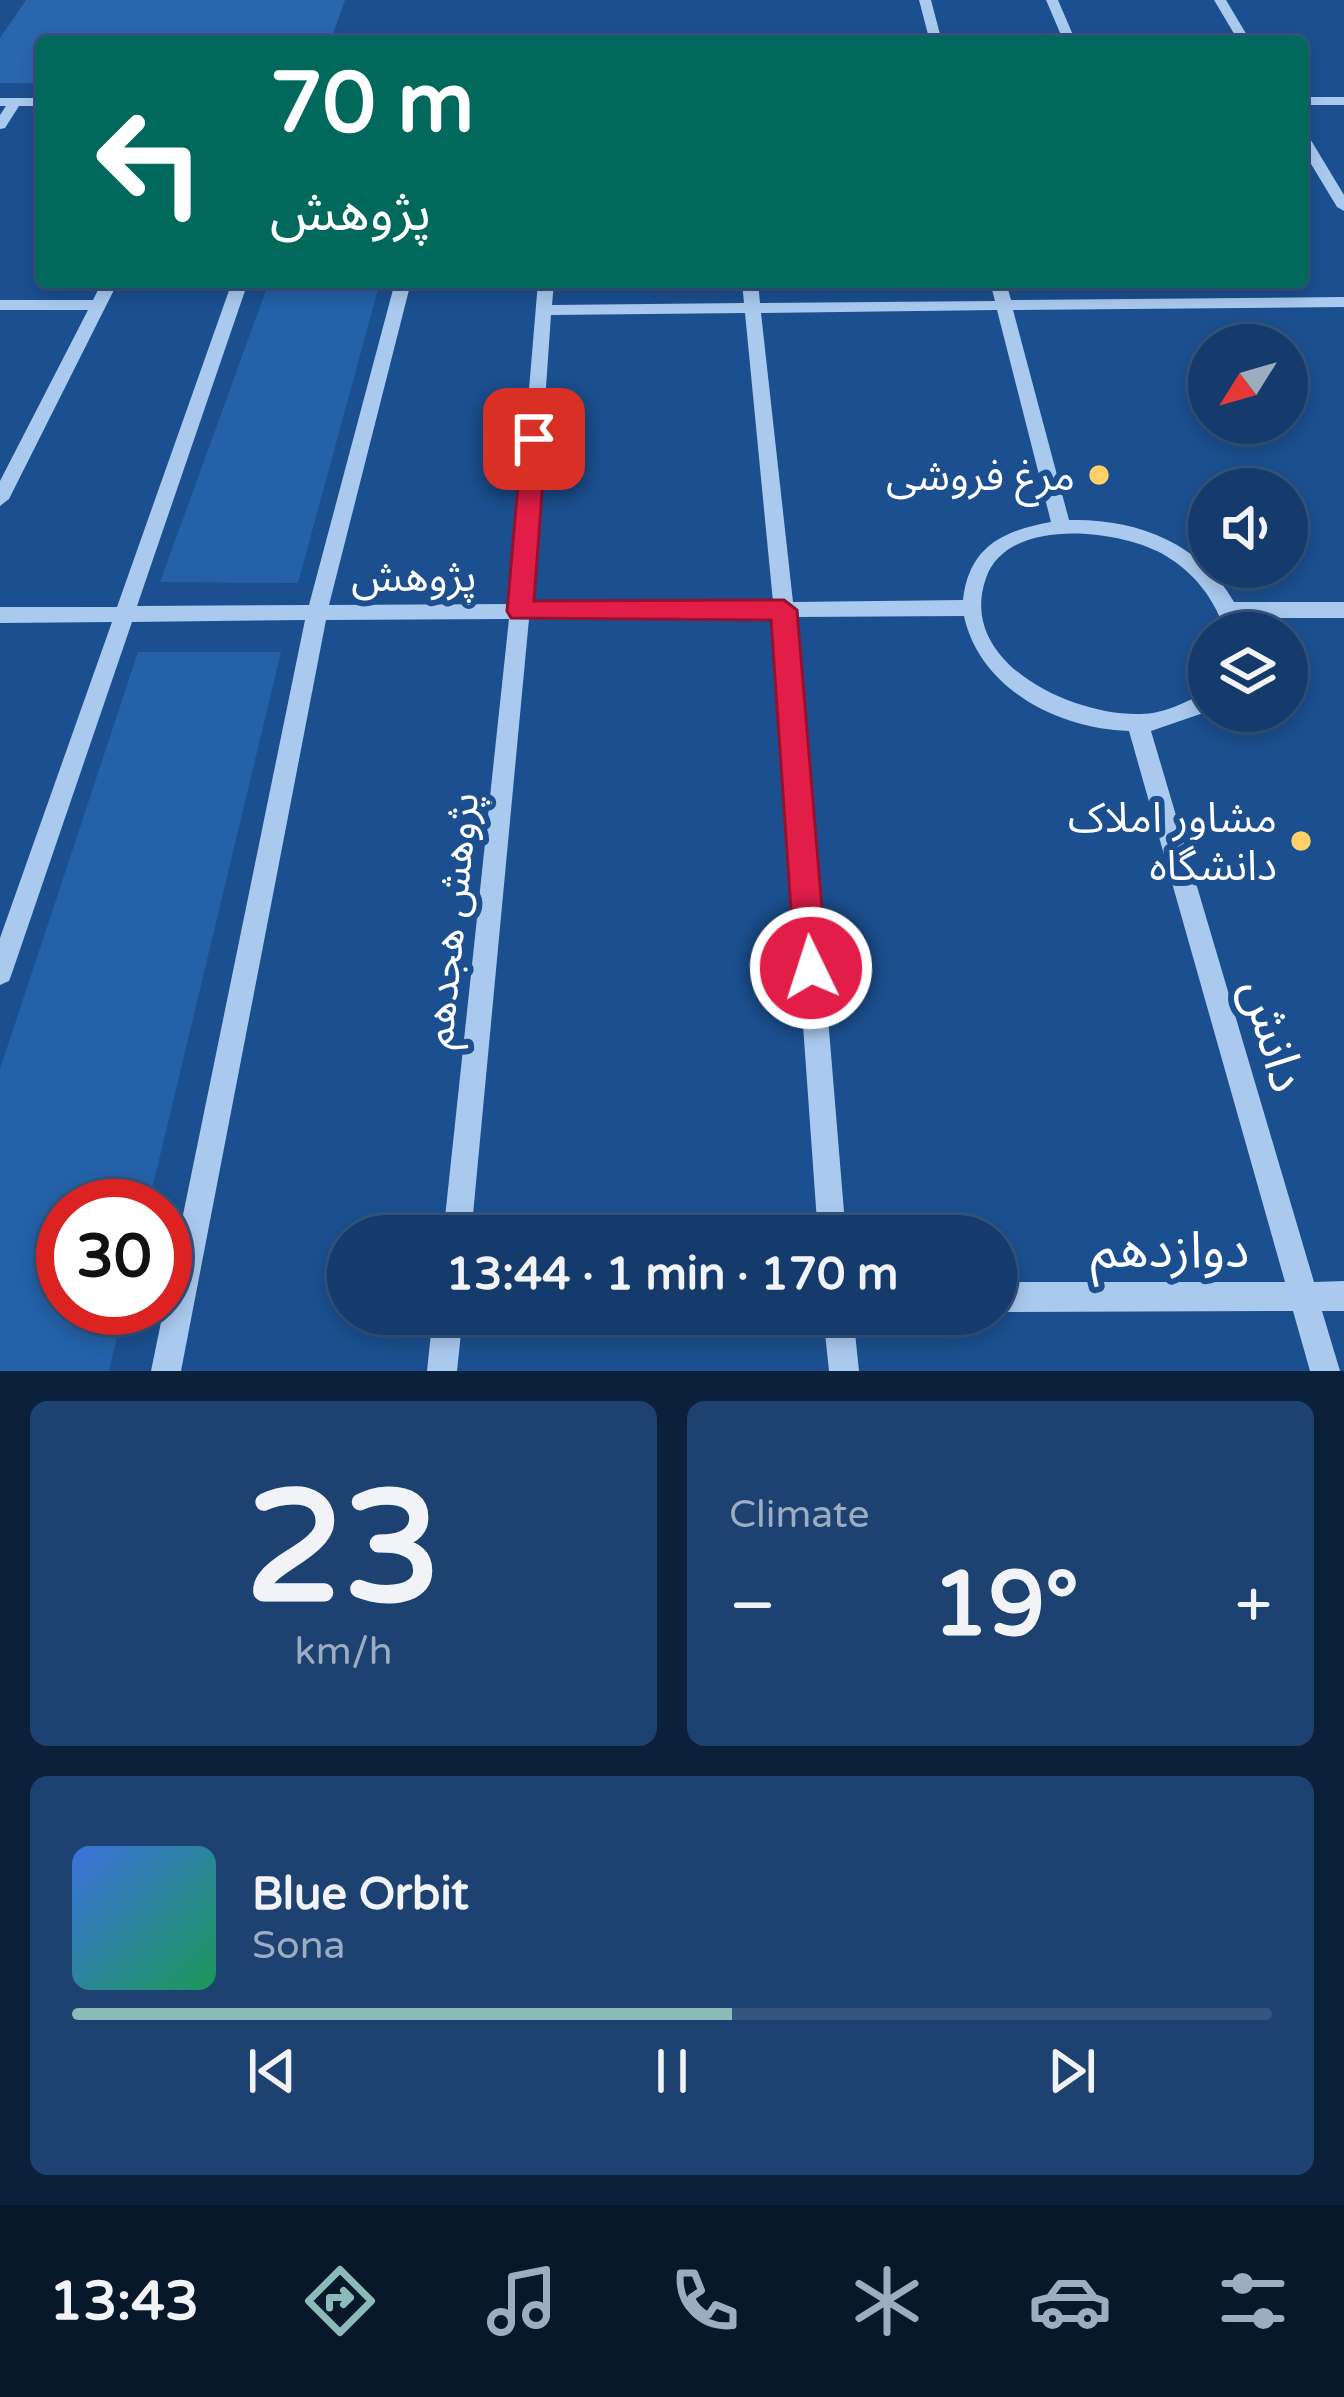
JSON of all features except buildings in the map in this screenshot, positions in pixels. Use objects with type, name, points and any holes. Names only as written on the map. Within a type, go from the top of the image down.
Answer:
[{"type":"street","points":[[926,0],[935,36]]},
{"type":"street","points":[[1052,0],[1067,36]]},
{"type":"street","points":[[1220,0],[1241,36]]},
{"type":"street","points":[[1308,101],[1344,101]]},
{"type":"street","points":[[0,124],[7,103]]},
{"type":"street","points":[[1308,147],[1344,207]]},
{"type":"street","points":[[0,499],[107,288]]},
{"type":"street","points":[[0,973],[238,288]]},
{"type":"street","points":[[166,1371],[317,613],[402,288]]},
{"type":"street","name":"پژوهش هجدهم","points":[[459,1215],[520,611],[546,288]]},
{"type":"street","points":[[751,288],[784,610],[830,1215]]},
{"type":"street","points":[[1000,288],[1061,524]]},
{"type":"street","points":[[1176,288],[1183,304]]},
{"type":"street","points":[[544,310],[1344,302]]},
{"type":"street","points":[[0,305],[98,305]]},
{"type":"street","points":[[1188,713],[1138,724],[1090,718],[1045,701],[1007,674],[982,642],[972,608],[976,577],[994,551],[1023,533],[1061,524],[1100,526],[1160,544],[1209,579],[1230,610],[1344,610]]},
{"type":"street","name":"پژوهش","points":[[0,615],[972,608]]},
{"type":"street","name":"دانش","points":[[1138,724],[1324,1371]]},
{"type":"street","name":"دوازدهم","points":[[1017,1297],[1344,1296]]},
{"type":"street","points":[[442,1371],[446,1335]]},
{"type":"street","points":[[840,1335],[844,1371]]},
{"type":"shaded area","points":[[267,288],[378,288],[298,583],[160,582]]},
{"type":"shaded area","points":[[138,652],[281,652],[154,1179],[36,1179],[36,1335],[118,1335],[109,1371],[0,1371],[0,1069]]},
{"type":"place","name":"مرغ فروشی","points":[[1099,475]]},
{"type":"place","name":"مشاور املاک دانشگاه","points":[[1301,841]]},
{"type":"route","points":[[534,439],[520,611],[784,610],[811,968]]}]
